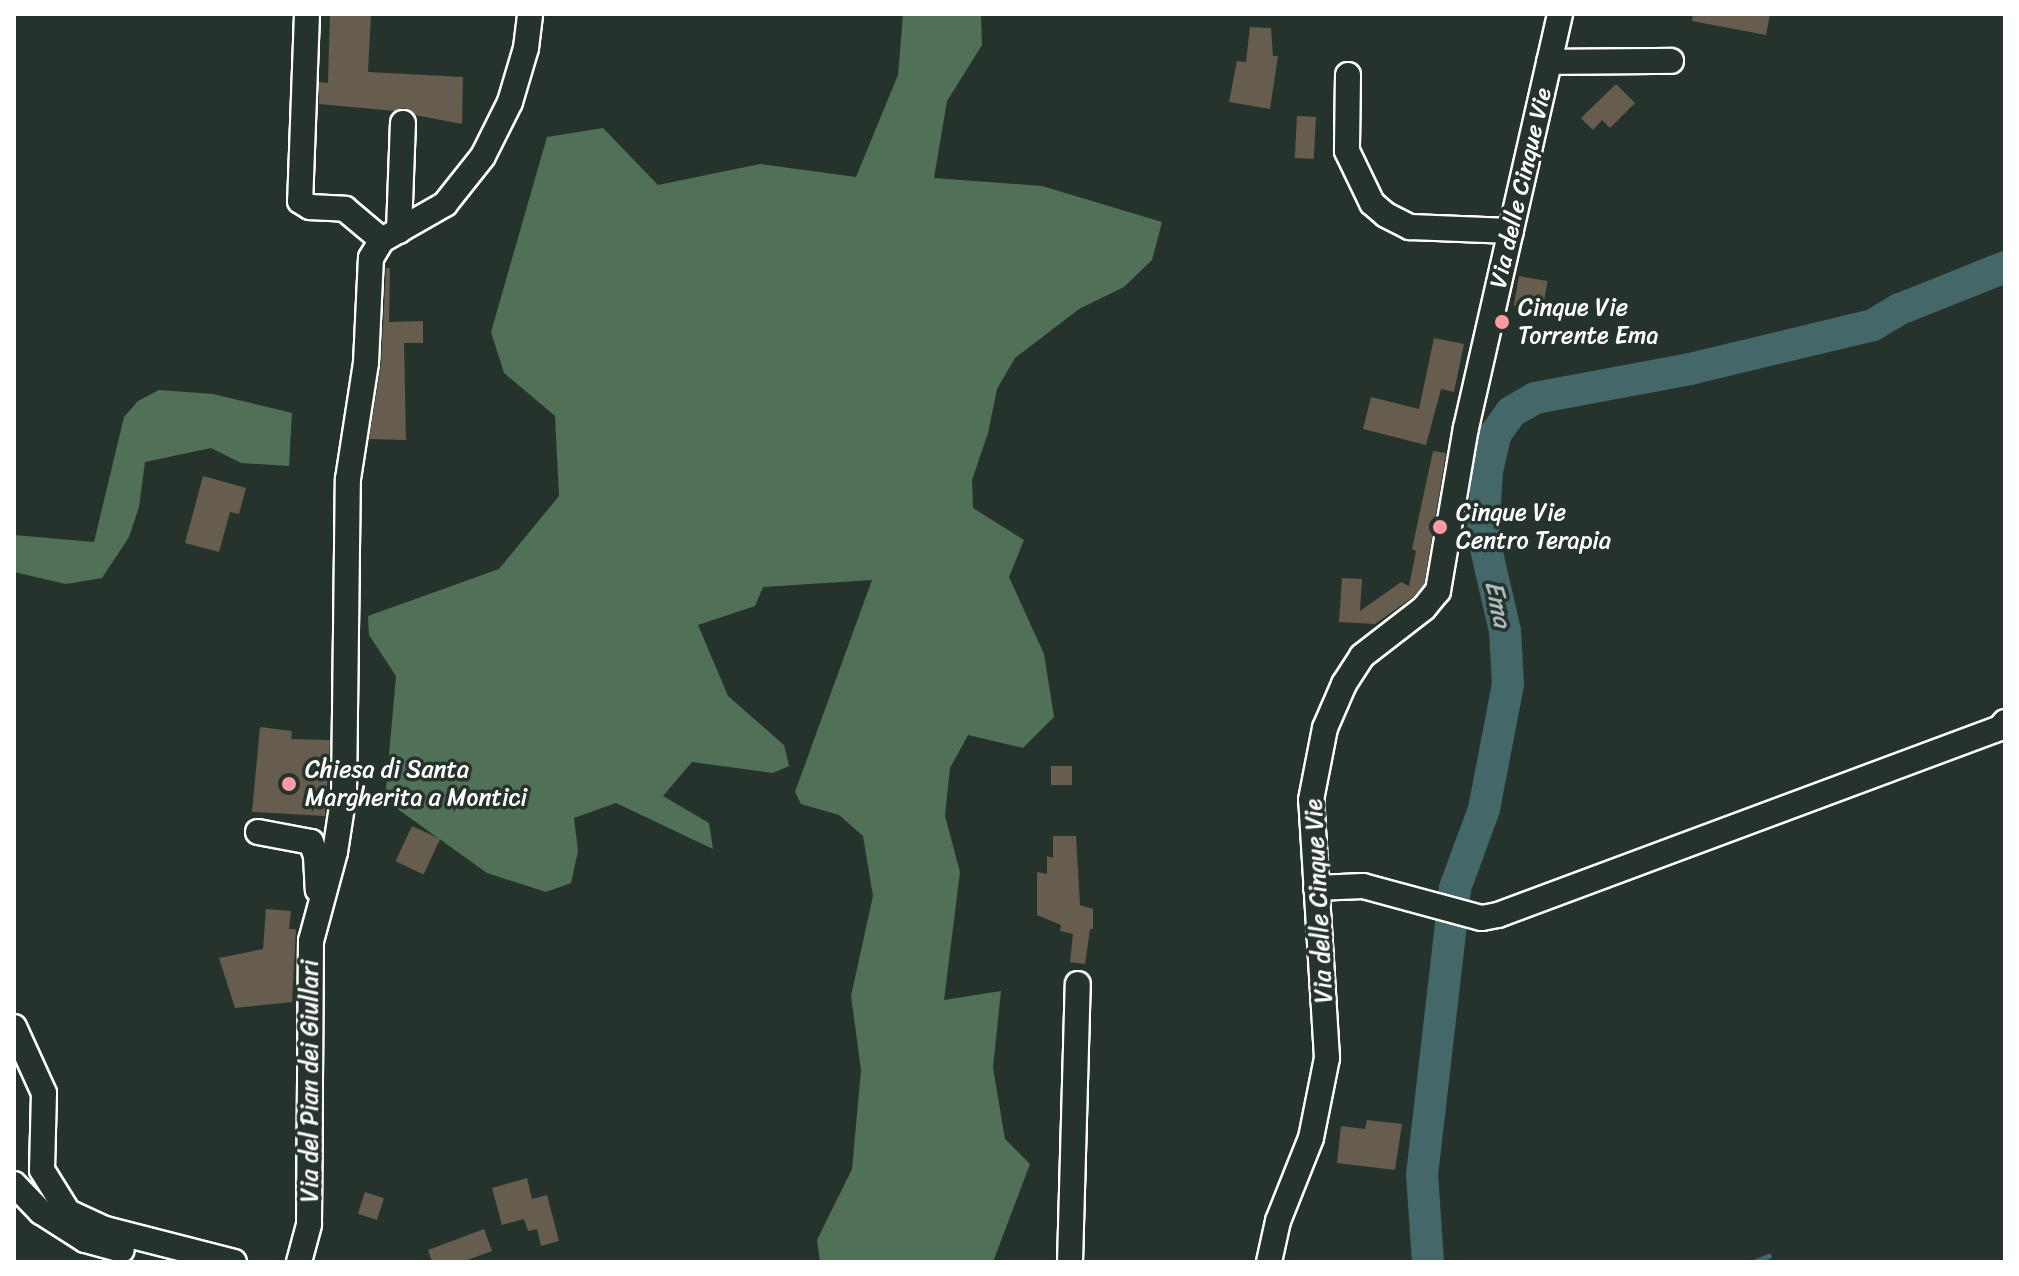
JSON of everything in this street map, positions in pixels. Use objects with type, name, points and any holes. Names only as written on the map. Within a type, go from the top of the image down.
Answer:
[{"type":"street","points":[[307,14],[300,201],[310,207],[345,209],[390,235],[445,204],[483,156],[510,102],[526,48],[530,14]]},
{"type":"street","name":"Via delle Cinque Vie","points":[[1269,1262],[1278,1221],[1311,1138],[1327,1058],[1311,800],[1325,728],[1344,684],[1362,656],[1424,608],[1438,591],[1466,428],[1560,14]]},
{"type":"street","points":[[1549,62],[1671,61]]},
{"type":"street","points":[[1348,75],[1347,151],[1372,203],[1386,215],[1410,227],[1511,231]]},
{"type":"street","name":"Via del Pian dei Giullari","points":[[299,1262],[309,1224],[311,941],[335,852],[344,794],[348,479],[356,411],[366,363],[371,258],[390,235],[403,123]]},
{"type":"street","points":[[1316,888],[1363,886],[1482,918],[1498,915],[2000,728],[2005,722]]},
{"type":"street","points":[[258,832],[311,842],[321,900]]},
{"type":"street","points":[[1070,1262],[1078,984]]},
{"type":"street","points":[[14,1027],[44,1093],[42,1170],[68,1212],[105,1229],[234,1262]]},
{"type":"street","points":[[14,1184],[41,1212],[85,1240],[167,1262]]},
{"type":"green space","points":[[903,14],[981,14],[982,45],[947,101],[934,178],[1042,186],[1162,222],[1152,260],[1124,287],[1079,309],[1015,358],[997,389],[988,433],[972,480],[973,508],[1024,540],[1009,577],[1044,654],[1054,717],[1023,748],[968,735],[950,768],[945,816],[960,872],[944,1000],[1001,991],[993,1068],[1005,1139],[1030,1164],[993,1262],[820,1262],[817,1240],[852,1169],[861,1070],[851,996],[873,896],[863,836],[839,815],[801,804],[795,792],[872,580],[763,587],[755,606],[698,625],[728,696],[784,745],[789,766],[773,773],[692,762],[663,796],[709,823],[713,849],[616,803],[574,818],[578,851],[571,883],[546,892],[487,873],[385,800],[396,676],[369,635],[368,616],[499,569],[559,496],[555,416],[504,373],[491,332],[547,137],[603,128],[658,185],[760,164],[856,177],[898,75]]},
{"type":"green space","points":[[159,390],[213,394],[292,413],[289,466],[241,463],[211,448],[145,462],[139,507],[129,537],[102,578],[66,584],[14,572],[14,535],[94,542],[124,417],[138,401]]},
{"type":"building","points":[[330,14],[371,14],[368,72],[463,77],[462,124],[415,115],[404,108],[395,111],[319,104],[319,82],[328,83]]},
{"type":"building","points":[[1693,14],[1770,14],[1766,35],[1692,21]]},
{"type":"building","points":[[1250,27],[1271,28],[1273,56],[1278,56],[1270,109],[1229,102],[1237,61],[1246,62]]},
{"type":"building","points":[[1616,84],[1635,103],[1610,128],[1602,120],[1593,130],[1581,118]]},
{"type":"building","points":[[1297,116],[1316,117],[1314,159],[1295,158]]},
{"type":"building","points":[[386,268],[390,268],[389,322],[423,321],[423,343],[404,343],[406,440],[369,439],[381,364]]},
{"type":"building","points":[[1519,276],[1548,281],[1542,311],[1514,306]]},
{"type":"building","points":[[1434,338],[1464,344],[1454,392],[1441,389],[1426,445],[1363,429],[1371,397],[1419,409]]},
{"type":"building","points":[[1433,451],[1446,453],[1424,585],[1413,597],[1375,624],[1339,622],[1342,578],[1362,579],[1360,611],[1401,582],[1409,586],[1416,551],[1412,549]]},
{"type":"building","points":[[203,476],[246,488],[239,514],[230,512],[219,552],[185,543]]},
{"type":"building","points":[[260,727],[292,731],[291,739],[330,740],[325,816],[252,812]]},
{"type":"building","points":[[1051,766],[1072,766],[1072,785],[1051,785]]},
{"type":"building","points":[[412,826],[440,839],[424,874],[396,861]]},
{"type":"building","points":[[1053,836],[1076,836],[1080,905],[1093,909],[1093,929],[1090,929],[1085,964],[1070,962],[1073,934],[1060,931],[1061,925],[1037,915],[1037,872],[1047,874],[1047,856],[1053,858]]},
{"type":"building","points":[[266,909],[291,911],[289,929],[296,929],[292,1002],[235,1008],[219,958],[263,949]]},
{"type":"building","points":[[1367,1120],[1402,1124],[1395,1170],[1337,1163],[1341,1126],[1365,1129]]},
{"type":"building","points":[[527,1178],[532,1199],[547,1195],[559,1241],[541,1246],[537,1229],[528,1231],[524,1219],[502,1225],[492,1188]]},
{"type":"building","points":[[365,1192],[384,1198],[377,1220],[358,1214]]},
{"type":"building","points":[[484,1229],[492,1251],[462,1262],[432,1262],[428,1250]]},
{"type":"waterway","name":"Ema","points":[[1428,1262],[1422,1175],[1455,888],[1484,809],[1508,684],[1505,631],[1483,536],[1487,471],[1496,433],[1511,412],[1535,398],[1690,369],[1873,325],[1900,309],[2005,267]]},
{"type":"waterway","points":[[1753,1262],[1769,1256]]},
{"type":"place","name":"Cinque Vie Torrente Ema","points":[[1502,322]]},
{"type":"place","name":"Cinque Vie Centro Terapia","points":[[1440,527]]},
{"type":"place","name":"Chiesa di Santa Margherita a Montici","points":[[289,784]]}]
